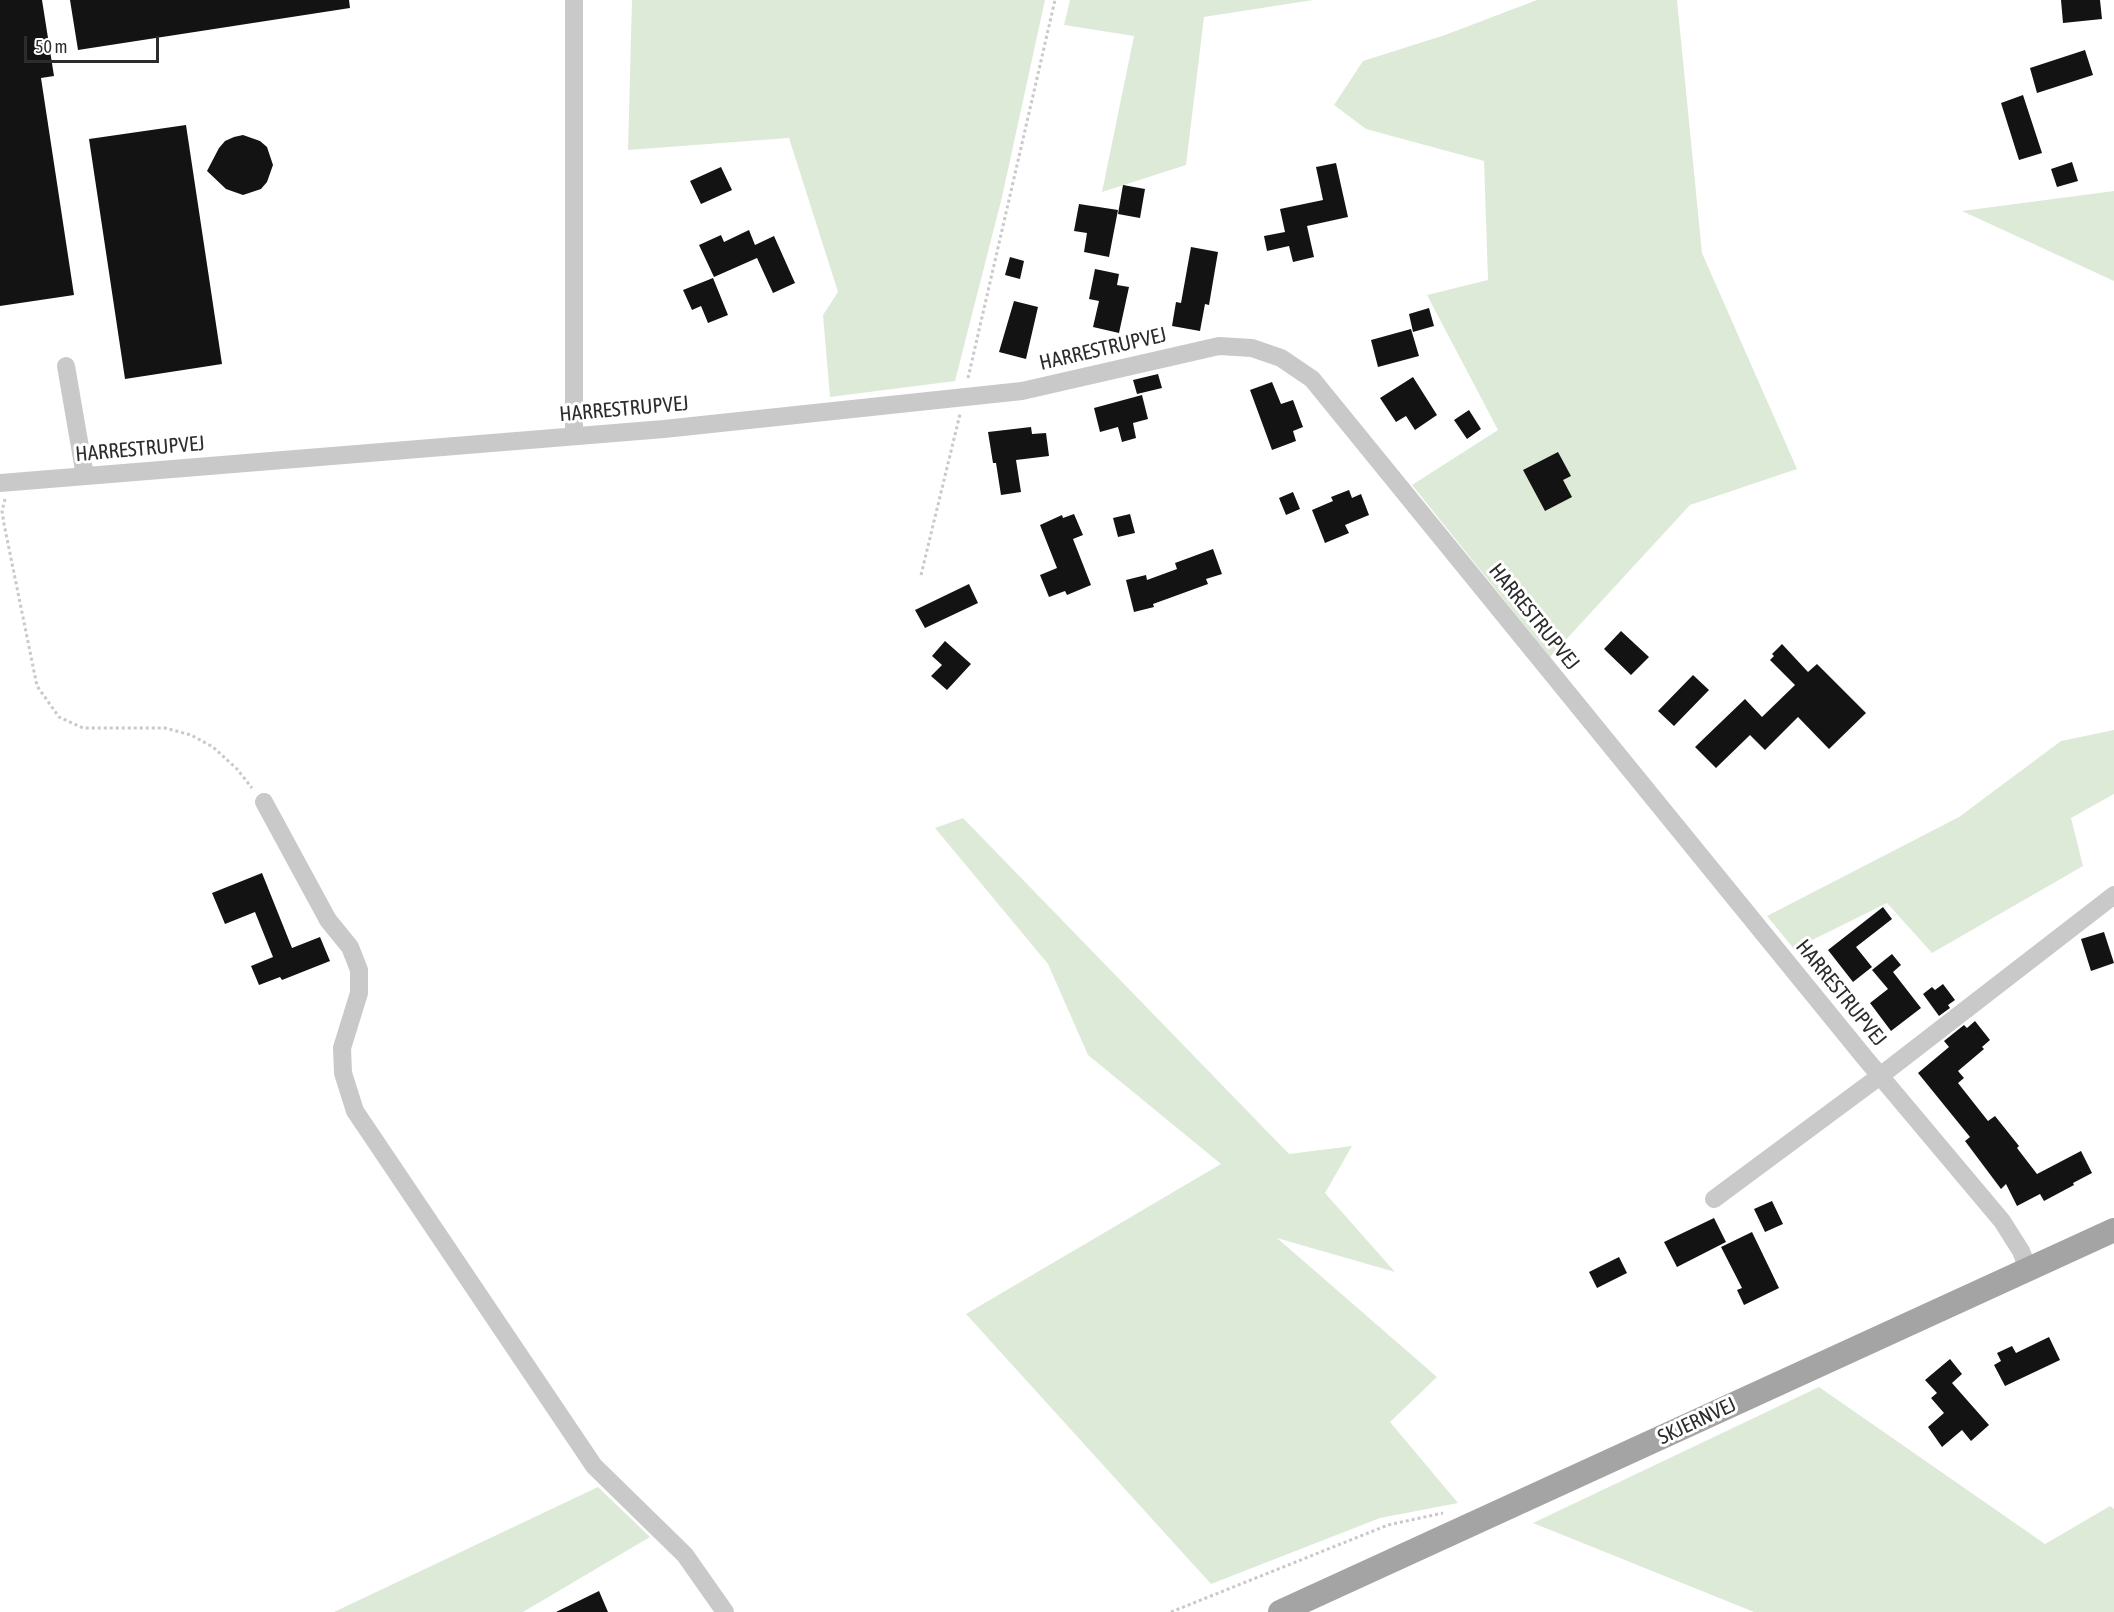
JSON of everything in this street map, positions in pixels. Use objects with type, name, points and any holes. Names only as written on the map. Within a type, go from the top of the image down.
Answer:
[{"type":"main road","name":"SKJERNVEJ","points":[[1280,1612],[2114,1230]]},
{"type":"street","points":[[574,0],[574,436]]},
{"type":"street","name":"HARRESTRUPVEJ","points":[[4,483],[664,429],[1022,391],[1219,346],[1252,348],[1281,358],[1312,379],[1880,1076],[2002,1221],[2021,1251],[2028,1269]]},
{"type":"street","points":[[66,366],[86,476]]},
{"type":"street","points":[[264,802],[328,920],[350,947],[359,970],[359,993],[342,1048],[343,1073],[355,1111],[594,1466],[685,1555],[725,1612]]},
{"type":"street","name":"HARRESTRUPVEJ","points":[[1714,1199],[1880,1076],[2114,895]]},
{"type":"path","points":[[921,575],[1055,0]]},
{"type":"path","points":[[4,483],[2,511],[4,524],[37,686],[59,717],[83,728],[165,728],[191,735],[213,747],[237,768],[264,802]]},
{"type":"path","points":[[1171,1612],[1388,1525],[1448,1511]]},
{"type":"green space","points":[[632,0],[1045,0],[1002,197],[955,381],[830,397],[823,315],[838,292],[789,138],[628,150]]},
{"type":"green space","points":[[1070,0],[1313,0],[1204,17],[1186,165],[1102,192],[1134,36],[1064,25]]},
{"type":"green space","points":[[1537,0],[1677,0],[1702,253],[1797,469],[1690,505],[1550,657],[1412,485],[1498,430],[1427,295],[1488,280],[1484,161],[1366,129],[1334,105],[1363,61],[1445,35]]},
{"type":"green space","points":[[2114,191],[2114,281],[1962,211]]},
{"type":"green space","points":[[2114,730],[2114,794],[2071,818],[2083,866],[1932,953],[1887,903],[1794,949],[1767,916],[1959,817],[2061,741]]},
{"type":"green space","points":[[963,818],[1289,1154],[1352,1146],[1325,1193],[1395,1272],[1277,1238],[1437,1377],[1390,1422],[1458,1503],[1380,1518],[1211,1584],[966,1314],[1221,1164],[1088,1055],[1048,964],[935,828]]},
{"type":"green space","points":[[1819,1387],[2045,1544],[2110,1506],[2114,1509],[2114,1612],[1754,1612],[1533,1523]]},
{"type":"green space","points":[[598,1487],[650,1537],[523,1612],[334,1612]]},
{"type":"building","points":[[0,0],[42,0],[54,76],[41,78],[74,295],[0,306]]},
{"type":"building","points":[[70,0],[349,0],[350,8],[78,50]]},
{"type":"building","points":[[2061,0],[2100,0],[2102,19],[2063,23]]},
{"type":"building","points":[[2085,50],[2093,75],[2037,93],[2030,68]]},
{"type":"building","points":[[2023,95],[2042,153],[2019,160],[2001,103]]},
{"type":"building","points":[[186,125],[222,364],[125,379],[89,139]]},
{"type":"building","points":[[243,135],[260,141],[267,147],[273,165],[267,182],[261,189],[243,195],[226,189],[207,171],[225,141]]},
{"type":"building","points":[[2072,162],[2078,181],[2057,187],[2051,169]]},
{"type":"building","points":[[1336,163],[1348,217],[1307,226],[1314,257],[1293,262],[1289,246],[1267,251],[1264,236],[1285,232],[1280,209],[1323,200],[1316,167]]},
{"type":"building","points":[[721,167],[732,190],[701,204],[690,181]]},
{"type":"building","points":[[1123,185],[1145,189],[1140,218],[1118,214]]},
{"type":"building","points":[[1079,204],[1118,210],[1109,257],[1084,252],[1087,233],[1074,231]]},
{"type":"building","points":[[749,230],[755,245],[774,236],[795,283],[773,293],[757,258],[714,277],[699,245],[721,235],[724,242]]},
{"type":"building","points":[[1191,247],[1218,252],[1209,305],[1205,304],[1200,331],[1172,326],[1176,302],[1181,303]]},
{"type":"building","points":[[1010,257],[1024,261],[1020,279],[1005,275]]},
{"type":"building","points":[[1095,269],[1119,274],[1117,285],[1129,287],[1119,333],[1093,327],[1099,301],[1089,299]]},
{"type":"building","points":[[713,278],[728,315],[708,323],[701,306],[692,310],[683,290]]},
{"type":"building","points":[[1014,301],[1038,307],[1026,359],[999,352]]},
{"type":"building","points":[[1429,308],[1434,326],[1413,332],[1409,314]]},
{"type":"building","points":[[1411,329],[1419,356],[1378,367],[1371,340]]},
{"type":"building","points":[[1158,374],[1162,388],[1137,394],[1133,380]]},
{"type":"building","points":[[1413,377],[1437,415],[1415,430],[1406,416],[1396,422],[1380,398]]},
{"type":"building","points":[[1272,382],[1281,404],[1293,400],[1303,427],[1293,431],[1296,441],[1272,450],[1250,390]]},
{"type":"building","points":[[1142,395],[1148,419],[1133,423],[1136,438],[1122,442],[1118,427],[1100,432],[1094,408]]},
{"type":"building","points":[[1469,410],[1481,429],[1467,439],[1454,420]]},
{"type":"building","points":[[1031,427],[1032,434],[1046,433],[1049,456],[1016,460],[1021,492],[1001,495],[988,432]]},
{"type":"building","points":[[1558,452],[1571,476],[1563,480],[1572,497],[1545,511],[1523,470]]},
{"type":"building","points":[[1349,490],[1352,498],[1361,494],[1369,515],[1345,525],[1349,533],[1325,543],[1312,510],[1333,501],[1331,497]]},
{"type":"building","points":[[1293,492],[1300,509],[1286,515],[1279,498]]},
{"type":"building","points":[[1074,514],[1083,535],[1073,539],[1091,585],[1067,595],[1065,591],[1049,597],[1040,575],[1057,568],[1040,525],[1062,515],[1063,518]]},
{"type":"building","points":[[1130,514],[1135,533],[1118,537],[1113,518]]},
{"type":"building","points":[[1213,549],[1222,574],[1206,579],[1208,584],[1153,604],[1154,607],[1134,612],[1126,580],[1146,575],[1147,580],[1177,569],[1175,563]]},
{"type":"building","points":[[969,584],[978,603],[925,628],[915,610]]},
{"type":"building","points":[[1621,631],[1649,657],[1631,675],[1604,649]]},
{"type":"building","points":[[945,641],[971,664],[947,690],[931,676],[942,665],[932,656]]},
{"type":"building","points":[[1782,644],[1808,672],[1817,664],[1866,713],[1829,749],[1798,717],[1765,750],[1750,735],[1716,768],[1695,747],[1745,699],[1762,717],[1795,685],[1770,660],[1774,656],[1772,654]]},
{"type":"building","points":[[1693,675],[1709,690],[1674,726],[1658,711]]},
{"type":"building","points":[[262,873],[292,948],[320,937],[330,961],[282,980],[280,977],[259,985],[251,966],[273,957],[255,912],[225,924],[212,893]]},
{"type":"building","points":[[1883,907],[1892,919],[1856,947],[1872,967],[1853,982],[1828,950]]},
{"type":"building","points":[[2104,932],[2114,963],[2091,971],[2081,939]]},
{"type":"building","points":[[1892,954],[1901,965],[1893,972],[1921,1008],[1891,1031],[1870,1003],[1888,989],[1872,970]]},
{"type":"building","points":[[1943,984],[1955,1000],[1948,1005],[1950,1008],[1939,1016],[1923,994],[1932,987],[1935,990]]},
{"type":"building","points":[[1975,1021],[1990,1040],[1982,1047],[1984,1049],[1958,1071],[1964,1078],[1958,1083],[1988,1121],[1995,1116],[2019,1146],[2017,1148],[2037,1174],[2081,1151],[2092,1173],[2044,1201],[2040,1194],[2017,1206],[2006,1184],[2001,1189],[1965,1141],[1970,1137],[1918,1073],[1949,1047],[1944,1041],[1964,1025],[1967,1028]]},
{"type":"building","points":[[1772,1201],[1783,1224],[1765,1232],[1754,1209]]},
{"type":"building","points":[[1714,1218],[1726,1242],[1677,1267],[1664,1242]]},
{"type":"building","points":[[1752,1232],[1779,1288],[1744,1305],[1737,1290],[1742,1288],[1721,1247]]},
{"type":"building","points":[[1619,1257],[1627,1273],[1597,1288],[1589,1272]]},
{"type":"building","points":[[2049,1337],[2060,1360],[2005,1386],[1994,1365],[2001,1361],[1997,1353],[2012,1346],[2016,1353]]},
{"type":"building","points":[[1950,1359],[1962,1374],[1952,1383],[1989,1425],[1971,1441],[1962,1430],[1942,1447],[1928,1427],[1944,1413],[1931,1398],[1937,1393],[1925,1380]]},
{"type":"building","points":[[599,1591],[608,1612],[556,1612]]}]
